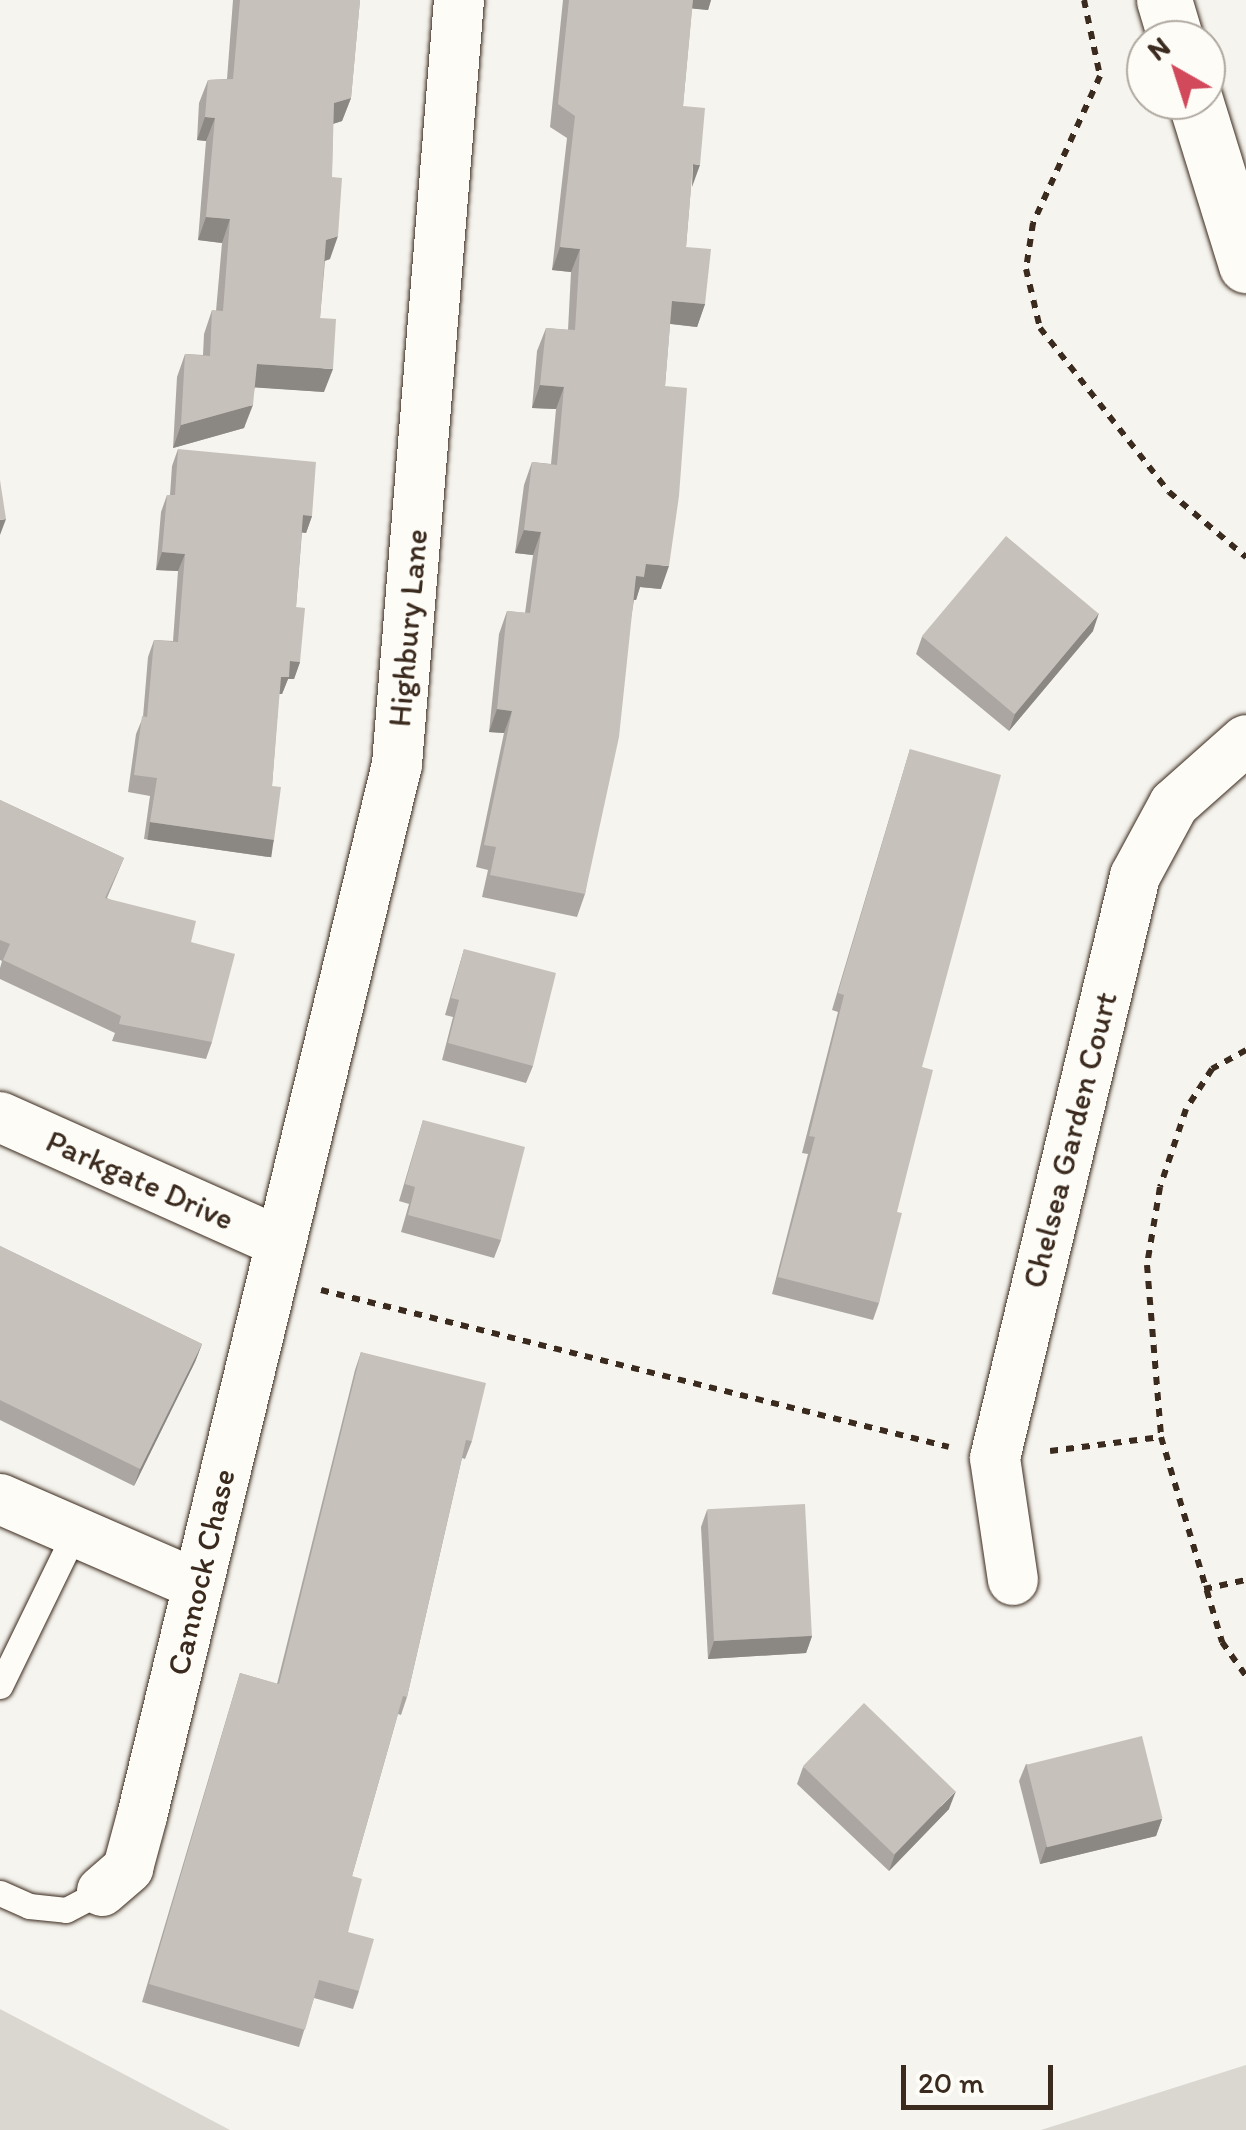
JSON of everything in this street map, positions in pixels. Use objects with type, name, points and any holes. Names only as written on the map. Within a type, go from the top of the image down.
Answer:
[{"type":"main road","points":[[1200,120],[1246,264]]},
{"type":"street","name":"Highbury Lane","points":[[275,1260],[397,764],[459,0]]},
{"type":"street","name":"Chelsea Garden Court","points":[[1013,1580],[994,1458],[1135,876],[1174,804],[1246,740]]},
{"type":"street","name":"Parkgate Drive","points":[[0,1117],[275,1260]]},
{"type":"street","name":"Cannock Chase","points":[[102,1891],[128,1868],[275,1260]]},
{"type":"street","points":[[0,1499],[198,1585]]},
{"type":"lane","points":[[0,1686],[74,1534]]},
{"type":"lane","points":[[0,1893],[29,1906],[66,1910],[102,1891]]},
{"type":"path","points":[[1084,0],[1100,76],[1033,223],[1026,269],[1040,328],[1169,492],[1246,557]]},
{"type":"path","points":[[1246,1050],[1212,1069],[1186,1108],[1160,1187],[1148,1264],[1160,1437],[1222,1642],[1246,1676]]},
{"type":"path","points":[[275,1260],[994,1458],[1160,1437]]},
{"type":"path","points":[[1204,1589],[1246,1580]]},
{"type":"shaded area","points":[[0,2009],[230,2130],[0,2130]]},
{"type":"shaded area","points":[[1246,2065],[1246,2130],[1041,2130]]},
{"type":"building","points":[[240,0],[360,0],[351,98],[334,103],[332,177],[342,178],[338,236],[326,240],[320,318],[336,319],[333,369],[257,364],[253,405],[181,425],[185,354],[210,356],[212,310],[223,311],[230,219],[206,217],[215,118],[205,117],[208,80],[233,79]]},
{"type":"building","points":[[569,0],[693,0],[683,106],[705,108],[700,165],[693,164],[686,247],[711,249],[705,304],[672,301],[665,386],[687,388],[669,566],[646,564],[644,577],[636,576],[619,737],[585,894],[490,875],[496,847],[484,845],[512,711],[497,709],[507,611],[530,613],[541,532],[524,530],[532,462],[557,465],[564,387],[540,385],[546,328],[575,330],[580,249],[560,247],[575,116],[558,104]]},
{"type":"building","points":[[178,449],[316,462],[312,516],[303,515],[296,607],[305,608],[300,662],[290,661],[289,677],[281,677],[272,786],[281,787],[274,840],[150,822],[157,778],[134,775],[142,716],[147,717],[154,640],[178,642],[185,554],[162,552],[167,495],[175,495]]},
{"type":"building","points":[[0,480],[6,519],[0,520]]},
{"type":"building","points":[[1006,536],[1099,614],[1014,714],[922,636]]},
{"type":"building","points":[[910,749],[1001,775],[922,1067],[933,1070],[897,1212],[902,1213],[879,1303],[778,1277],[815,1137],[809,1136],[844,995],[838,993]]},
{"type":"building","points":[[0,800],[124,858],[105,898],[196,921],[191,942],[235,954],[212,1042],[119,1024],[121,1016],[3,960],[10,944],[0,940]]},
{"type":"building","points":[[464,949],[556,973],[533,1066],[448,1043],[459,1000],[451,998]]},
{"type":"building","points":[[423,1120],[525,1147],[501,1240],[408,1215],[415,1187],[405,1184]]},
{"type":"building","points":[[0,1246],[202,1344],[140,1469],[0,1400]]},
{"type":"building","points":[[361,1352],[486,1383],[472,1441],[466,1440],[407,1697],[403,1696],[352,1876],[362,1879],[348,1932],[374,1939],[359,1991],[319,1980],[305,2030],[149,1984],[240,1673],[279,1684]]},
{"type":"building","points":[[805,1504],[812,1636],[714,1641],[707,1509]]},
{"type":"building","points":[[864,1703],[955,1791],[894,1855],[803,1766]]},
{"type":"building","points":[[1142,1736],[1163,1818],[1047,1847],[1027,1765]]}]
